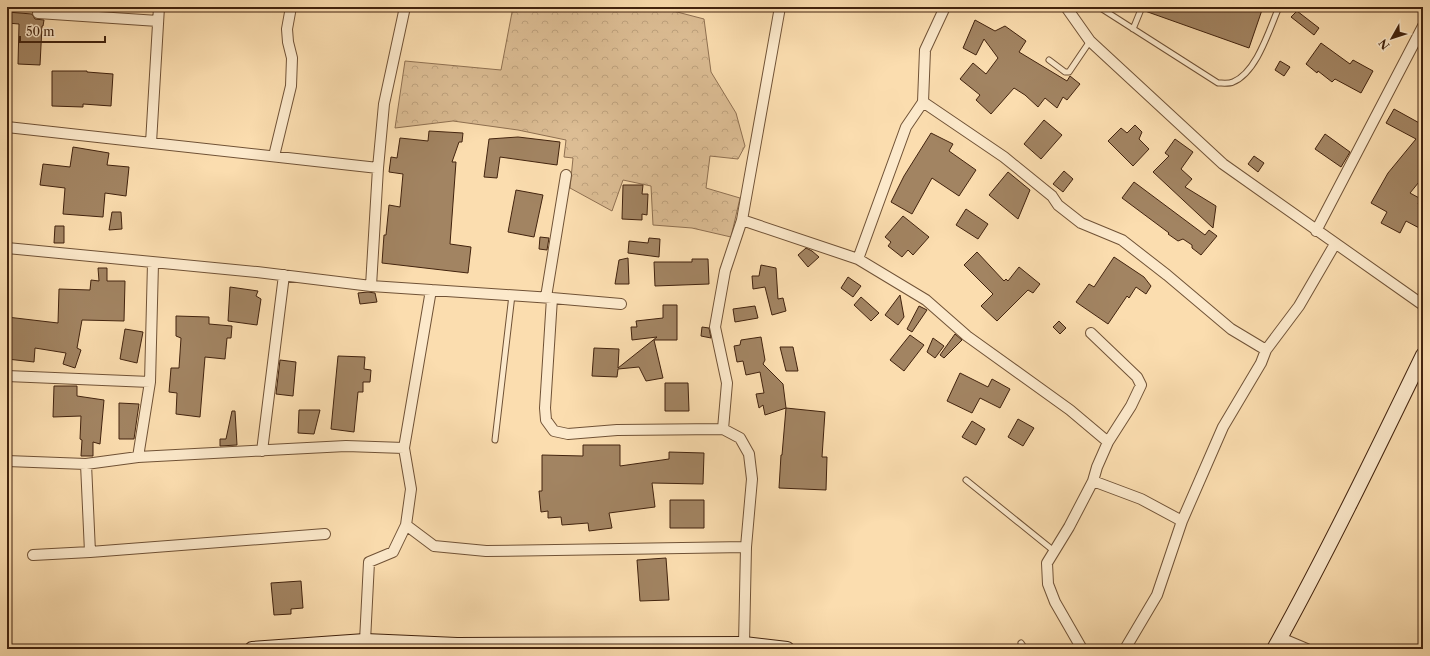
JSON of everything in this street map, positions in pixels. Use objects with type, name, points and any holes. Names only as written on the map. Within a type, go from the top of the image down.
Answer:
[{"type":"street","points":[[151,143],[158,7]]},
{"type":"street","points":[[274,156],[291,86],[292,58],[288,42],[287,29],[290,7]]},
{"type":"street","points":[[371,286],[378,168],[384,104],[405,7]]},
{"type":"street","points":[[723,429],[728,383],[715,327],[725,271],[742,220],[780,7]]},
{"type":"street","points":[[858,259],[906,127],[923,102],[925,50],[945,7]]},
{"type":"street","points":[[1066,7],[1090,41],[1223,164],[1423,305]]},
{"type":"street","points":[[38,13],[158,21]]},
{"type":"street","points":[[1316,231],[1423,26]]},
{"type":"street","points":[[923,102],[1004,157],[1052,196],[1058,205],[1081,223],[1122,240],[1167,275],[1231,329],[1266,350]]},
{"type":"street","points":[[7,127],[378,168]]},
{"type":"street","points":[[566,175],[549,298],[545,408],[546,420],[554,431],[568,434],[617,430],[723,429],[740,438],[749,454],[752,480],[746,547],[743,647]]},
{"type":"street","points":[[742,220],[858,259],[926,300],[967,336],[1070,410],[1108,442]]},
{"type":"street","points":[[1125,649],[1157,595],[1182,521],[1223,427],[1261,363],[1266,350],[1299,306],[1335,244]]},
{"type":"street","points":[[7,248],[284,275],[371,286],[621,304]]},
{"type":"street","points":[[138,457],[150,382],[153,262]]},
{"type":"street","points":[[262,451],[284,275]]},
{"type":"street","points":[[365,641],[369,562],[393,552],[406,525],[411,489],[404,448],[431,290]]},
{"type":"street","points":[[1082,649],[1055,602],[1048,584],[1047,563],[1069,527],[1093,481],[1097,467],[1108,442],[1131,406],[1141,385],[1136,377],[1091,333]]},
{"type":"street","points":[[1306,649],[1277,643],[1308,587],[1368,469],[1423,355]]},
{"type":"street","points":[[7,376],[150,382]]},
{"type":"street","points":[[7,461],[86,464],[138,457],[346,446],[404,448]]},
{"type":"street","points":[[86,464],[90,552]]},
{"type":"street","points":[[1093,481],[1140,499],[1182,521]]},
{"type":"street","points":[[406,525],[434,546],[486,551],[746,547]]},
{"type":"street","points":[[33,555],[325,534]]},
{"type":"street","points":[[252,649],[326,646],[365,641],[386,645],[458,647],[743,647],[786,649]]},
{"type":"lane","points":[[1098,7],[1218,83],[1232,83],[1243,75],[1255,62],[1279,7]]},
{"type":"lane","points":[[1133,29],[1142,7]]},
{"type":"lane","points":[[1049,60],[1066,72],[1069,72],[1090,41]]},
{"type":"lane","points":[[495,440],[512,295]]},
{"type":"lane","points":[[966,480],[1054,551]]},
{"type":"lane","points":[[1021,643],[1025,649]]},
{"type":"green space","points":[[513,7],[658,7],[704,19],[711,72],[736,113],[745,146],[738,159],[710,156],[706,188],[740,198],[731,237],[692,228],[653,225],[651,186],[623,180],[612,211],[570,188],[573,158],[564,157],[566,140],[518,130],[453,121],[395,128],[405,61],[501,70]]},
{"type":"building","points":[[1146,7],[1263,7],[1249,48],[1145,11]]},
{"type":"building","points":[[1297,11],[1319,28],[1314,35],[1291,17]]},
{"type":"building","points":[[7,12],[32,14],[35,19],[44,20],[42,26],[40,65],[18,64],[19,24],[7,23]]},
{"type":"building","points":[[975,20],[995,31],[1005,26],[1026,41],[1019,52],[1067,81],[1070,76],[1080,84],[1067,100],[1063,97],[1057,108],[1045,98],[1038,107],[1025,95],[1014,88],[991,114],[976,100],[980,95],[960,79],[973,63],[986,74],[998,58],[984,39],[976,55],[963,48]]},
{"type":"building","points":[[1321,43],[1350,64],[1353,60],[1373,71],[1361,93],[1335,79],[1332,82],[1306,64]]},
{"type":"building","points":[[1280,61],[1290,67],[1284,76],[1275,70]]},
{"type":"building","points":[[52,71],[87,71],[113,74],[111,106],[83,104],[83,107],[52,106]]},
{"type":"building","points":[[1394,109],[1423,125],[1423,177],[1410,193],[1421,199],[1418,204],[1423,206],[1423,230],[1406,221],[1400,233],[1381,223],[1387,212],[1371,203],[1388,173],[1416,139],[1386,123]]},
{"type":"building","points":[[1044,120],[1062,135],[1041,159],[1024,144]]},
{"type":"building","points":[[1135,125],[1142,132],[1139,139],[1149,149],[1133,166],[1108,141],[1121,128],[1127,133]]},
{"type":"building","points":[[429,131],[463,133],[462,142],[459,142],[452,162],[456,162],[450,244],[471,247],[468,273],[382,263],[384,235],[386,235],[389,205],[400,207],[403,174],[389,172],[391,157],[397,158],[400,138],[428,141]]},
{"type":"building","points":[[931,133],[953,144],[949,151],[976,170],[959,196],[932,178],[912,214],[891,202],[904,176]]},
{"type":"building","points":[[1325,134],[1350,152],[1341,167],[1315,149]]},
{"type":"building","points":[[518,137],[560,142],[557,165],[500,157],[497,178],[484,177],[489,139]]},
{"type":"building","points":[[1175,139],[1193,152],[1181,169],[1192,179],[1185,187],[1216,206],[1213,228],[1153,172],[1169,156],[1165,153]]},
{"type":"building","points":[[73,147],[109,153],[107,165],[129,167],[126,196],[105,193],[103,217],[63,214],[65,188],[40,185],[43,164],[70,167]]},
{"type":"building","points":[[1254,156],[1264,163],[1258,172],[1248,164]]},
{"type":"building","points":[[1064,171],[1073,179],[1063,192],[1053,184]]},
{"type":"building","points":[[1008,172],[1030,190],[1018,219],[989,195]]},
{"type":"building","points":[[1134,182],[1205,235],[1209,230],[1217,236],[1201,255],[1192,248],[1192,245],[1183,239],[1178,241],[1122,198]]},
{"type":"building","points":[[623,185],[643,185],[642,194],[648,194],[647,215],[642,214],[642,220],[622,219]]},
{"type":"building","points":[[516,190],[543,195],[534,237],[508,232]]},
{"type":"building","points":[[966,209],[988,224],[978,239],[956,225]]},
{"type":"building","points":[[112,212],[121,212],[122,229],[109,230]]},
{"type":"building","points":[[903,216],[929,237],[913,255],[908,250],[902,257],[888,246],[891,242],[885,237]]},
{"type":"building","points":[[55,226],[64,226],[64,243],[54,243]]},
{"type":"building","points":[[540,237],[549,238],[547,250],[539,249]]},
{"type":"building","points":[[649,238],[660,239],[659,257],[628,253],[629,241],[648,243]]},
{"type":"building","points":[[806,248],[819,257],[808,267],[798,255]]},
{"type":"building","points":[[977,252],[1004,281],[1006,279],[1008,281],[1019,267],[1040,284],[1033,293],[1028,290],[997,321],[981,306],[993,294],[964,265]]},
{"type":"building","points":[[1114,257],[1144,277],[1151,286],[1146,294],[1136,287],[1129,298],[1127,296],[1108,324],[1076,302],[1089,284],[1094,287]]},
{"type":"building","points":[[628,258],[629,284],[615,284],[619,260]]},
{"type":"building","points":[[692,259],[708,259],[709,284],[655,286],[654,262],[692,262]]},
{"type":"building","points":[[761,265],[776,268],[778,299],[783,298],[786,311],[772,315],[765,287],[753,289],[752,276],[759,276]]},
{"type":"building","points":[[98,268],[107,268],[107,281],[125,281],[124,321],[82,320],[77,348],[81,350],[75,368],[63,364],[66,353],[35,348],[34,362],[7,359],[7,317],[58,323],[59,289],[90,290],[91,280],[99,281]]},
{"type":"building","points":[[848,277],[861,286],[853,297],[841,288]]},
{"type":"building","points":[[230,287],[258,291],[256,296],[261,299],[257,325],[228,321]]},
{"type":"building","points":[[358,293],[375,293],[377,302],[360,304]]},
{"type":"building","points":[[900,295],[904,317],[898,325],[885,315]]},
{"type":"building","points":[[861,297],[879,313],[871,321],[854,305]]},
{"type":"building","points":[[663,305],[677,305],[677,340],[654,340],[663,378],[646,381],[639,367],[618,369],[617,377],[592,376],[594,348],[619,349],[618,368],[657,337],[632,340],[631,327],[637,327],[636,321],[663,318]]},
{"type":"building","points":[[755,306],[758,318],[735,322],[733,309]]},
{"type":"building","points":[[919,306],[927,310],[912,332],[907,329]]},
{"type":"building","points":[[176,316],[209,317],[209,324],[232,326],[231,338],[227,338],[225,359],[205,357],[200,417],[176,414],[177,393],[169,392],[171,368],[179,368],[181,338],[176,336]]},
{"type":"building","points":[[1059,321],[1066,328],[1060,334],[1053,327]]},
{"type":"building","points":[[702,327],[709,328],[711,338],[701,336]]},
{"type":"building","points":[[125,329],[143,332],[137,363],[120,359]]},
{"type":"building","points":[[955,334],[962,340],[944,358],[940,355]]},
{"type":"building","points":[[910,335],[924,345],[904,371],[890,360]]},
{"type":"building","points":[[761,337],[765,360],[763,364],[783,384],[786,408],[765,415],[763,405],[759,408],[756,394],[764,393],[760,372],[746,375],[743,361],[737,362],[734,346],[740,345],[741,340]]},
{"type":"building","points":[[933,338],[944,346],[935,358],[927,352]]},
{"type":"building","points":[[780,347],[793,347],[798,371],[786,371]]},
{"type":"building","points":[[338,356],[365,357],[364,369],[371,370],[370,382],[363,382],[363,392],[358,392],[354,432],[331,429]]},
{"type":"building","points":[[280,360],[296,362],[293,396],[276,394]]},
{"type":"building","points":[[960,373],[988,387],[992,379],[1010,389],[1000,408],[980,398],[972,413],[947,401]]},
{"type":"building","points":[[665,383],[688,383],[689,411],[665,411]]},
{"type":"building","points":[[54,386],[77,386],[77,396],[104,400],[100,444],[93,442],[93,456],[81,456],[81,416],[53,417]]},
{"type":"building","points":[[119,403],[139,404],[134,439],[119,439]]},
{"type":"building","points":[[786,408],[825,412],[822,457],[827,457],[826,490],[779,488]]},
{"type":"building","points":[[299,410],[320,410],[314,434],[298,433]]},
{"type":"building","points":[[232,411],[235,411],[237,445],[220,446],[220,439],[226,439]]},
{"type":"building","points":[[1018,419],[1034,428],[1023,446],[1008,437]]},
{"type":"building","points":[[972,421],[985,429],[976,445],[962,437]]},
{"type":"building","points":[[583,445],[620,445],[620,466],[669,459],[669,452],[704,453],[703,484],[652,483],[655,507],[609,513],[612,528],[589,531],[588,523],[562,525],[561,517],[548,518],[548,511],[541,512],[539,491],[542,491],[542,455],[583,456]]},
{"type":"building","points":[[670,500],[704,500],[704,528],[670,528]]},
{"type":"building","points":[[666,558],[669,600],[640,601],[637,560]]},
{"type":"building","points":[[301,581],[303,608],[291,609],[291,614],[274,615],[271,583]]}]
